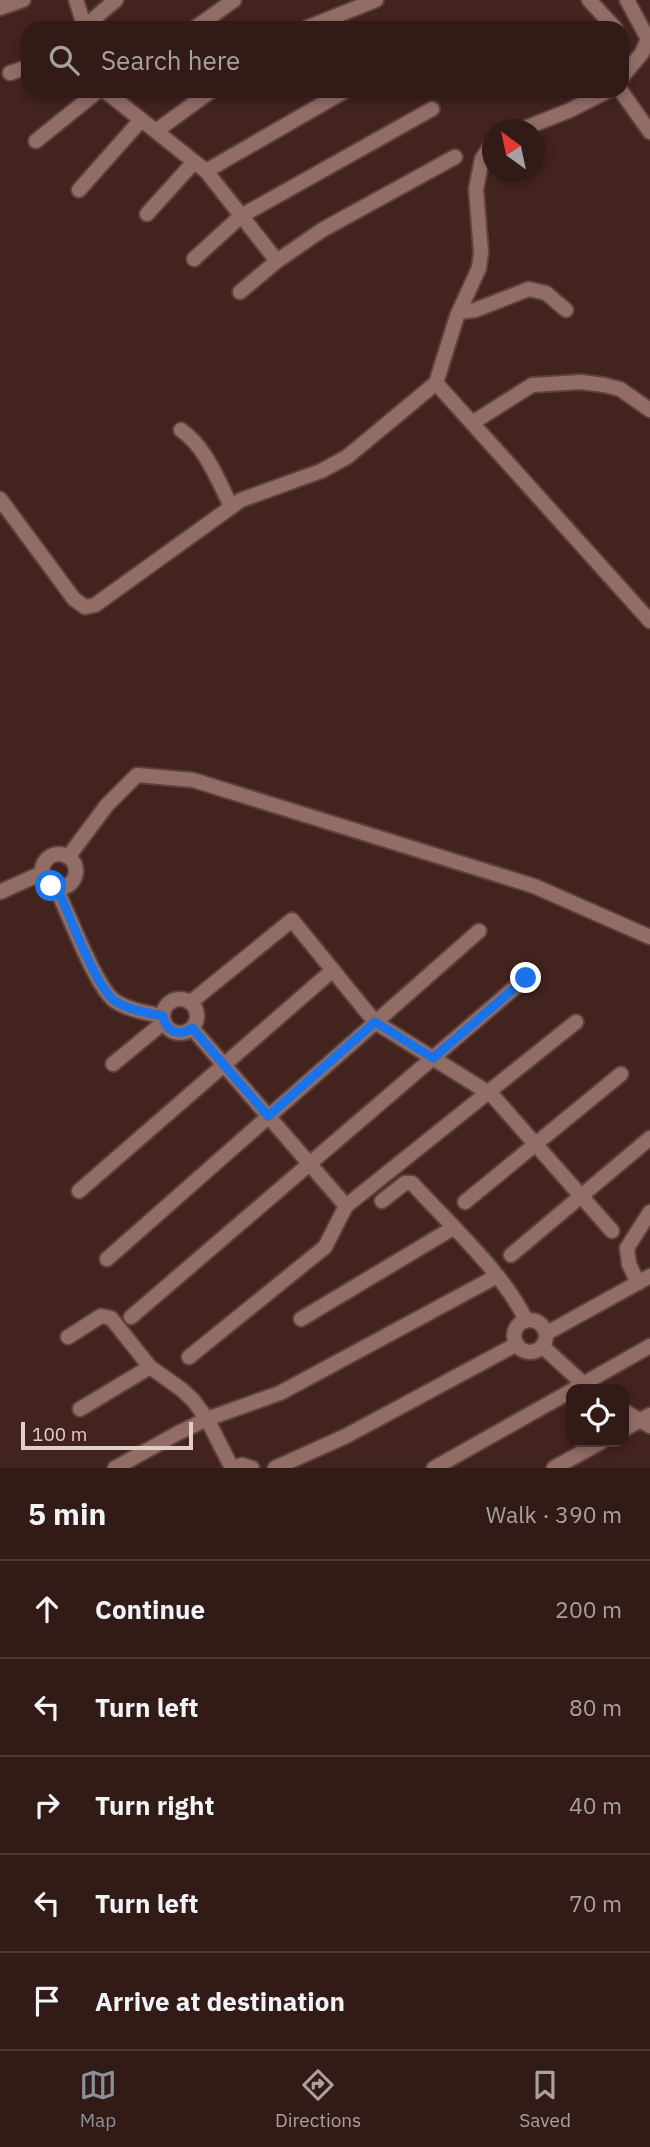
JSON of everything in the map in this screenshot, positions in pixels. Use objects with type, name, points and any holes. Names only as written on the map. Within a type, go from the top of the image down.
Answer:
[{"type":"street","points":[[0,8],[23,0]]},
{"type":"street","points":[[76,0],[83,21]]},
{"type":"street","points":[[92,21],[116,0]]},
{"type":"street","points":[[205,21],[234,0]]},
{"type":"street","points":[[324,21],[376,0]]},
{"type":"street","points":[[589,0],[609,21]]},
{"type":"street","points":[[627,0],[648,39],[642,53],[629,69]]},
{"type":"street","points":[[10,73],[21,69]]},
{"type":"street","points":[[36,141],[97,98]]},
{"type":"street","points":[[113,98],[200,167],[277,261]]},
{"type":"street","points":[[156,131],[201,98]]},
{"type":"street","points":[[147,215],[200,167],[332,98]]},
{"type":"street","points":[[545,120],[594,98]]},
{"type":"street","points":[[626,98],[650,132]]},
{"type":"street","points":[[194,259],[241,215],[432,109]]},
{"type":"street","points":[[79,190],[141,120]]},
{"type":"street","points":[[240,292],[277,261],[322,230],[455,157]]},
{"type":"street","points":[[0,499],[74,599],[85,607],[95,605],[231,506],[252,495],[321,471],[341,461],[436,383],[480,259],[476,189],[482,159]]},
{"type":"street","points":[[459,312],[475,310],[529,289],[546,293],[566,310]]},
{"type":"street","points":[[472,423],[532,384],[581,382],[604,385],[620,389],[650,410]]},
{"type":"street","points":[[436,383],[650,621]]},
{"type":"street","points":[[181,430],[189,435],[202,452],[231,506]]},
{"type":"street","points":[[68,857],[107,806],[136,775],[193,780],[534,886],[650,937]]},
{"type":"street","points":[[57,888],[67,885],[74,877],[75,866],[68,857],[62,855],[52,856],[44,863],[42,873],[47,883],[57,888],[102,985],[114,1000],[163,1019],[170,1030],[175,1032],[187,1032],[192,1028],[198,1018],[197,1012],[191,1002],[174,999],[166,1006],[163,1019],[113,1064]]},
{"type":"street","points":[[0,892],[42,873]]},
{"type":"street","points":[[191,1002],[292,920],[375,1022],[489,1093],[611,1231]]},
{"type":"street","points":[[107,1259],[479,931]]},
{"type":"street","points":[[79,1191],[333,970]]},
{"type":"street","points":[[131,1317],[526,978]]},
{"type":"street","points":[[189,1357],[325,1247],[346,1206],[576,1022]]},
{"type":"street","points":[[192,1028],[346,1206]]},
{"type":"street","points":[[466,1202],[621,1074]]},
{"type":"street","points":[[511,1255],[650,1138]]},
{"type":"street","points":[[382,1200],[405,1183],[412,1183],[497,1276],[526,1320]]},
{"type":"street","points":[[516,1344],[529,1352],[544,1340],[644,1280],[629,1264],[627,1248],[650,1212]]},
{"type":"street","points":[[301,1319],[453,1228]]},
{"type":"street","points":[[115,1468],[207,1419],[280,1394],[497,1276]]},
{"type":"street","points":[[68,1337],[105,1316],[111,1318],[150,1367],[193,1400],[207,1419],[232,1468],[242,1465],[252,1468]]},
{"type":"street","points":[[526,1320],[539,1322],[544,1340],[577,1384]]},
{"type":"street","points":[[516,1344],[515,1330],[526,1320]]},
{"type":"street","points":[[275,1468],[346,1436],[516,1344]]},
{"type":"street","points":[[587,1384],[650,1346]]},
{"type":"street","points":[[80,1409],[150,1367]]},
{"type":"street","points":[[434,1468],[566,1396]]},
{"type":"street","points":[[629,1413],[646,1420]]},
{"type":"street","points":[[629,1427],[646,1420]]},
{"type":"street","points":[[554,1468],[592,1447]]},
{"type":"route","points":[[51,886],[57,888],[102,985],[114,1000],[137,1011],[163,1016],[166,1026],[175,1032],[187,1032],[192,1028],[268,1116],[375,1022],[433,1058],[526,978]]}]
